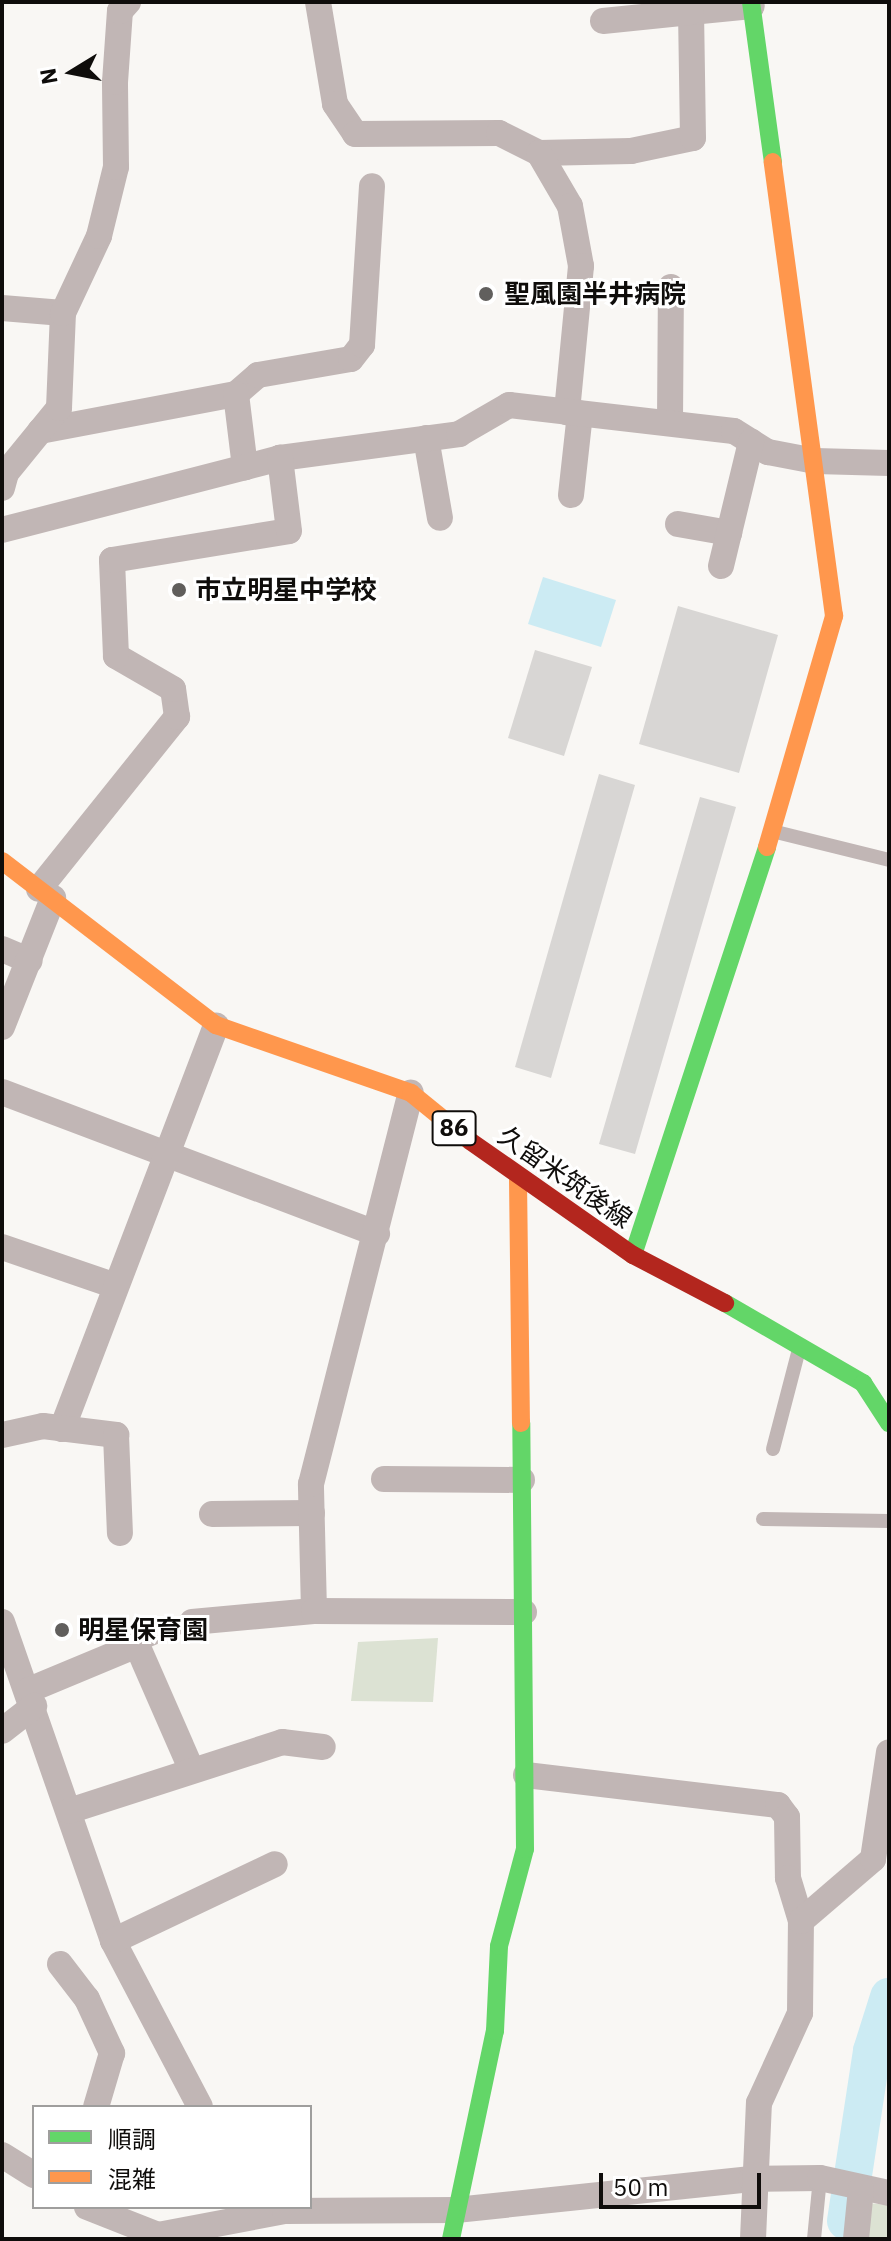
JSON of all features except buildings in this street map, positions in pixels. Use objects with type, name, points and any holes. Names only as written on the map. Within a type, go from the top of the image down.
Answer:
[{"type":"street","points":[[2,488],[6,473],[59,408],[63,313],[99,236],[116,167],[116,68],[128,2]]},
{"type":"street","points":[[318,2],[335,104],[355,134],[499,133],[539,153],[631,151],[693,138],[691,12]]},
{"type":"street","points":[[603,21],[751,4],[834,616],[772,831],[633,1255]]},
{"type":"street","points":[[539,153],[570,206],[581,266],[571,495]]},
{"type":"street","points":[[40,431],[236,394],[258,375],[351,359],[362,345],[372,186]]},
{"type":"street","points":[[670,422],[671,287]]},
{"type":"street","points":[[2,308],[63,313]]},
{"type":"street","points":[[236,394],[245,467]]},
{"type":"street","points":[[2,530],[280,458],[459,434],[509,405],[734,431],[751,442],[815,461],[889,463]]},
{"type":"street","points":[[426,438],[440,518]]},
{"type":"street","points":[[721,566],[751,442]]},
{"type":"street","points":[[2,1027],[30,961],[46,894],[177,717],[173,689],[116,656],[112,560],[289,531],[280,458]]},
{"type":"street","points":[[678,524],[729,533]]},
{"type":"street","name":"久留米筑後線","points":[[2,861],[216,1025],[411,1093],[518,1180],[633,1255],[801,1342],[863,1383],[889,1423]]},
{"type":"street","points":[[2,949],[30,961]]},
{"type":"street","points":[[62,1429],[216,1025]]},
{"type":"street","points":[[2,1092],[164,1158],[377,1234]]},
{"type":"street","points":[[314,1611],[311,1484],[411,1093]]},
{"type":"street","points":[[451,2239],[495,2031],[499,1946],[525,1849],[518,1180]]},
{"type":"street","points":[[2,1247],[116,1286]]},
{"type":"street","points":[[2,1435],[62,1429],[116,1435],[120,1533]]},
{"type":"street","points":[[384,1479],[522,1480]]},
{"type":"street","points":[[212,1514],[312,1513]]},
{"type":"street","points":[[192,1622],[314,1611],[524,1612]]},
{"type":"street","points":[[2,1622],[31,1698],[113,1941],[199,2105]]},
{"type":"street","points":[[2,1731],[31,1698],[137,1645],[192,1771]]},
{"type":"street","points":[[69,1811],[282,1742],[323,1747]]},
{"type":"street","points":[[801,1921],[873,1859],[889,1752]]},
{"type":"street","points":[[526,1775],[778,1805],[787,1817],[788,1878],[801,1921],[800,2013],[759,2103],[751,2179],[753,2239]]},
{"type":"street","points":[[113,1941],[275,1864]]},
{"type":"street","points":[[60,1964],[87,1999],[112,2053],[97,2105]]},
{"type":"street","points":[[2,2155],[32,2174]]},
{"type":"street","points":[[91,2209],[133,2230],[205,2227],[285,2211],[456,2210],[751,2179],[820,2178],[889,2193]]},
{"type":"street","points":[[856,2239],[861,2189]]},
{"type":"lane","points":[[772,831],[889,860]]},
{"type":"lane","points":[[773,1449],[801,1342]]},
{"type":"lane","points":[[763,1519],[889,1521]]},
{"type":"lane","points":[[137,1645],[192,1622]]},
{"type":"lane","points":[[814,2239],[820,2178]]},
{"type":"green space","points":[[438,1638],[433,1702],[351,1701],[358,1642]]},
{"type":"green space","points":[[867,2203],[889,2205],[889,2239],[864,2239]]},
{"type":"water","points":[[543,577],[616,600],[601,647],[528,624]]},
{"type":"waterway","points":[[846,2221],[872,2051],[889,1997]]},
{"type":"traffic: fast","points":[[751,2],[773,162]]},
{"type":"traffic: fast","points":[[633,1255],[767,847]]},
{"type":"traffic: fast","points":[[725,1303],[863,1383],[889,1423]]},
{"type":"traffic: fast","points":[[451,2239],[495,2031],[499,1946],[525,1849],[521,1423]]},
{"type":"traffic: slow","points":[[767,847],[834,616],[773,162]]},
{"type":"traffic: slow","points":[[2,861],[216,1025],[411,1093],[470,1141]]},
{"type":"traffic: slow","points":[[518,1180],[521,1423]]},
{"type":"traffic: jam","points":[[470,1141],[633,1255],[725,1303]]},
{"type":"place","name":"聖風園半井病院","points":[[486,294]]},
{"type":"place","name":"市立明星中学校","points":[[179,590]]},
{"type":"place","name":"明星保育園","points":[[62,1630]]}]
